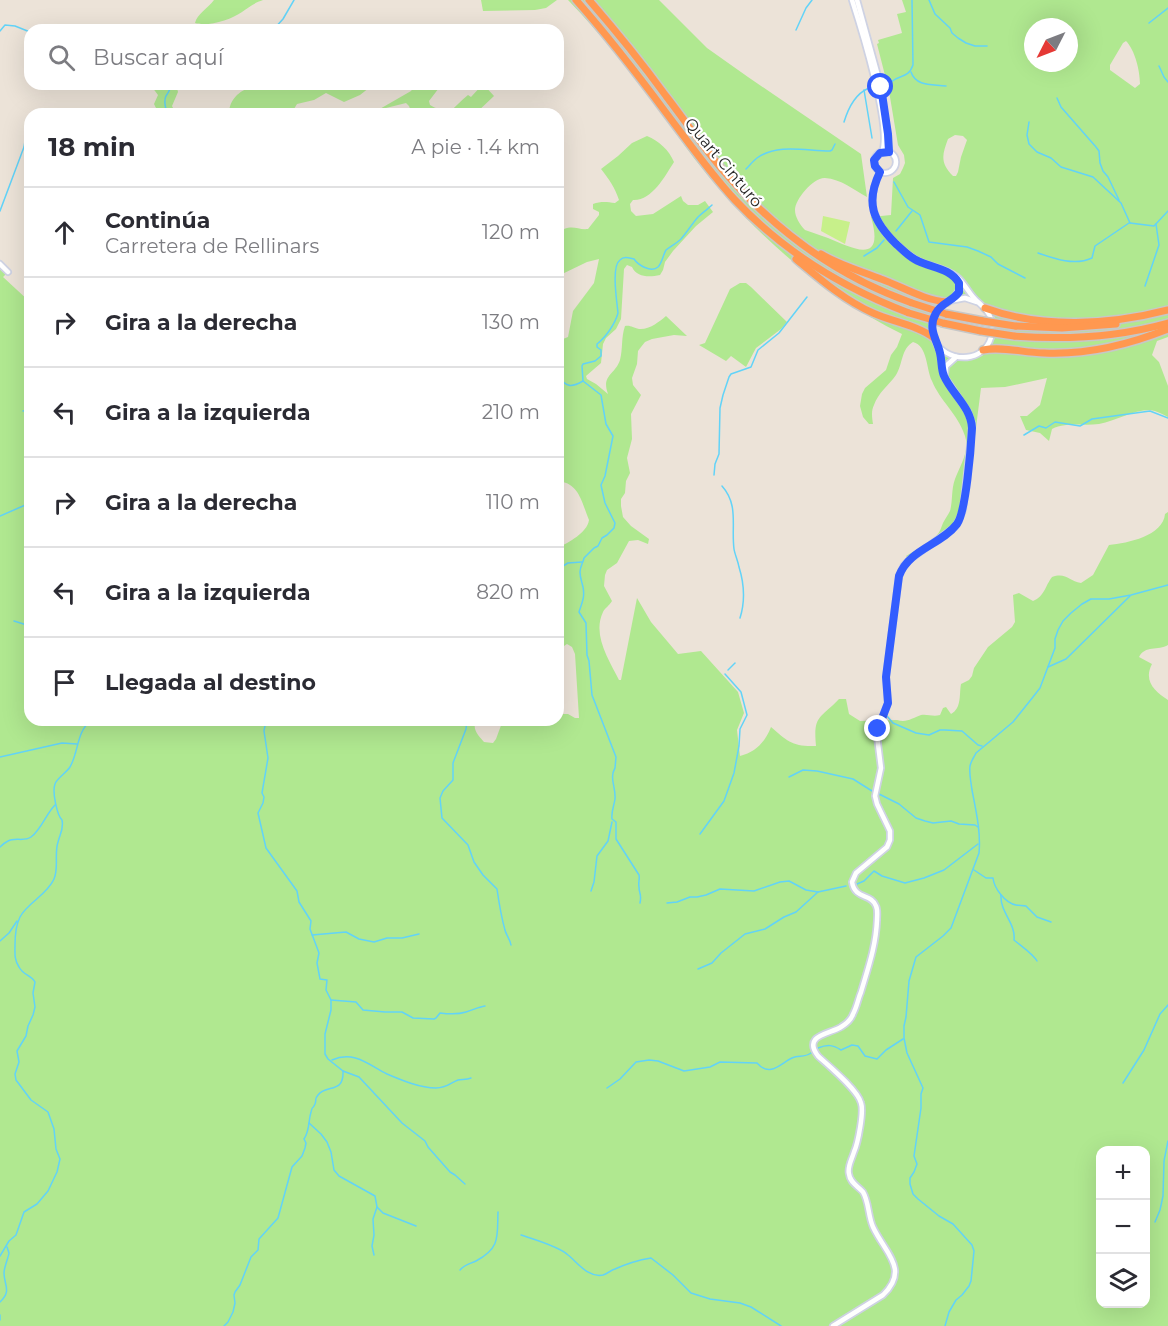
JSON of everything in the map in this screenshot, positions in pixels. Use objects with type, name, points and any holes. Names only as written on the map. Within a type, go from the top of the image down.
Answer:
[{"type":"highway","name":"Quart Cinturó","points":[[576,0],[628,62],[708,169],[734,199],[788,250],[851,288],[909,313],[943,323],[1014,336],[1091,337],[1168,323]]},
{"type":"highway","name":"Quart Cinturó","points":[[589,0],[647,71],[719,166],[762,211],[824,261],[851,276],[880,291],[946,314],[1015,326],[1062,328],[1101,326],[1136,321],[1168,312]]},
{"type":"highway","points":[[796,239],[825,256],[926,298],[949,301]]},
{"type":"highway","points":[[788,250],[823,281],[862,307],[921,330],[936,342]]},
{"type":"highway","points":[[986,308],[1023,317],[1071,321],[1121,319],[1168,312]]},
{"type":"highway","points":[[983,350],[996,348],[1045,354],[1081,352],[1131,342],[1168,330]]},
{"type":"street","points":[[852,0],[878,94],[884,146],[882,152]]},
{"type":"street","points":[[857,0],[881,87],[889,152]]},
{"type":"street","points":[[882,152],[889,152],[895,158],[894,168],[887,173],[880,172],[874,160],[882,152]]},
{"type":"street","points":[[880,172],[874,186],[873,202],[875,215],[882,229],[912,258],[957,276],[977,302]]},
{"type":"street","points":[[0,264],[8,272]]},
{"type":"street","points":[[833,1326],[883,1295],[890,1288],[895,1276],[894,1264],[874,1228],[864,1194],[851,1181],[848,1174],[857,1144],[861,1101],[854,1090],[818,1056],[814,1045],[819,1036],[844,1026],[852,1017],[874,949],[877,927],[876,906],[870,899],[853,889],[852,882],[856,873],[887,847],[890,840],[890,831],[875,796],[881,768],[877,736],[888,703],[886,677],[899,576],[906,562],[954,527],[962,516],[972,423],[968,412],[944,376],[940,352],[932,328],[939,309],[958,294],[960,287],[952,274]]},
{"type":"street","points":[[936,342],[946,353],[964,358],[983,350],[993,331],[986,308],[965,298],[949,301]]},
{"type":"street","points":[[947,382],[946,366],[956,357]]},
{"type":"green space","points":[[214,0],[263,0],[225,20],[206,24],[195,23],[200,14]]},
{"type":"green space","points":[[481,0],[557,0],[546,8],[535,10],[483,11]]},
{"type":"green space","points":[[568,0],[659,0],[707,48],[861,154],[867,197],[836,180],[825,178],[816,181],[806,190],[798,200],[795,210],[798,221],[805,230],[864,250],[870,248],[874,242],[871,217],[891,215],[893,178],[900,174],[905,163],[904,155],[898,145],[889,91],[877,44],[878,40],[902,33],[897,14],[906,12],[902,0],[1168,0],[1168,337],[1157,341],[1152,355],[1159,362],[1168,386],[1168,417],[1155,411],[1143,410],[1099,424],[1063,426],[1052,429],[1049,441],[1040,433],[1026,430],[1020,416],[1027,416],[1040,405],[1047,378],[1005,387],[981,388],[965,515],[956,530],[911,562],[906,556],[937,535],[950,511],[954,483],[966,447],[962,428],[932,381],[924,353],[918,344],[913,342],[909,345],[896,375],[876,401],[872,412],[873,424],[869,424],[863,417],[860,406],[862,394],[865,388],[886,370],[902,334],[843,300],[815,279],[788,258],[738,210],[694,158],[603,38]],"holes":[[[1126,41],[1132,50],[1139,73],[1140,84],[1135,88],[1110,70],[1110,65]],[[955,135],[963,136],[967,140],[958,172],[956,176],[953,176],[944,163],[944,154],[948,139]],[[962,300],[980,307],[988,317],[990,329],[984,346],[974,353],[961,356],[951,353],[942,346],[935,325],[939,314],[947,306]]]},
{"type":"green space","points":[[154,90],[178,90],[178,92],[173,108],[156,108],[154,104],[158,95]]},
{"type":"green space","points":[[244,90],[366,90],[344,102],[326,93],[314,100],[297,104],[295,108],[230,108],[239,93]]},
{"type":"green space","points":[[437,90],[429,101],[430,105],[436,108],[410,108],[406,103],[381,108],[411,91]]},
{"type":"green space","points":[[477,90],[488,90],[494,96],[481,108],[454,108]]},
{"type":"green space","points":[[647,136],[663,146],[674,162],[652,192],[633,200],[630,204],[631,211],[636,216],[653,214],[681,196],[688,205],[698,205],[705,201],[713,212],[696,226],[673,251],[660,275],[640,275],[627,265],[624,269],[621,319],[603,344],[601,363],[586,376],[608,394],[607,379],[620,360],[625,326],[646,328],[666,316],[687,336],[674,335],[652,339],[645,342],[638,351],[637,364],[632,378],[633,385],[641,395],[631,414],[632,439],[627,458],[630,473],[626,481],[625,493],[621,499],[621,506],[623,517],[649,539],[648,544],[638,540],[629,541],[617,563],[607,570],[604,586],[612,601],[600,621],[599,630],[603,647],[621,680],[637,598],[651,622],[678,654],[701,651],[738,692],[744,713],[737,730],[740,756],[759,746],[771,727],[791,742],[816,746],[815,736],[819,718],[839,699],[846,699],[849,714],[860,721],[904,721],[921,715],[937,716],[946,707],[951,714],[958,705],[961,684],[972,676],[974,668],[988,647],[1015,622],[1013,595],[1019,593],[1033,601],[1042,594],[1052,577],[1057,576],[1064,576],[1081,583],[1093,575],[1109,545],[1135,540],[1151,533],[1163,522],[1168,512],[1168,645],[1145,651],[1139,657],[1152,664],[1150,681],[1155,690],[1168,700],[1168,1326],[0,1326],[0,268],[6,274],[3,277],[24,296],[24,726],[475,726],[475,730],[484,742],[493,743],[501,726],[564,726],[564,714],[579,718],[575,654],[572,647],[567,644],[564,646],[564,545],[581,533],[589,520],[577,492],[564,482],[564,339],[568,337],[573,311],[594,283],[599,259],[564,273],[564,229],[571,227],[588,229],[599,215],[599,212],[593,209],[593,204],[615,203],[619,200],[612,184],[601,169],[632,143]]},
{"type":"green space","points":[[823,216],[850,222],[845,244],[821,231]]},
{"type":"green space","points":[[740,283],[746,283],[751,287],[787,322],[756,348],[746,367],[731,356],[726,361],[699,345],[705,343],[730,289]]},
{"type":"waterway","points":[[278,24],[294,0]]},
{"type":"waterway","points":[[796,30],[812,0]]},
{"type":"waterway","points":[[891,82],[906,74],[913,65],[912,0]]},
{"type":"waterway","points":[[929,0],[935,14],[958,38],[975,46],[987,46]]},
{"type":"waterway","points":[[1149,23],[1168,8]]},
{"type":"waterway","points":[[0,31],[5,25],[24,30]]},
{"type":"waterway","points":[[1159,66],[1168,82]]},
{"type":"waterway","points":[[911,72],[913,77],[921,82],[946,86]]},
{"type":"waterway","points":[[844,122],[855,99],[867,89]]},
{"type":"waterway","points":[[166,108],[165,100],[169,90]]},
{"type":"waterway","points":[[864,90],[872,138]]},
{"type":"waterway","points":[[1057,98],[1061,107],[1099,151],[1103,171],[1119,200]]},
{"type":"waterway","points":[[1029,122],[1027,135],[1029,144],[1037,152],[1051,158],[1061,167],[1093,177],[1121,203],[1130,223]]},
{"type":"waterway","points":[[746,169],[765,153],[783,149],[830,151],[835,144]]},
{"type":"waterway","points":[[0,211],[24,147]]},
{"type":"waterway","points":[[894,182],[908,207],[920,215],[929,242],[967,247],[978,251],[1025,278]]},
{"type":"waterway","points":[[564,382],[572,385],[583,381],[583,364],[595,361],[601,356],[601,350],[597,344],[610,330],[618,313],[615,277],[620,260],[634,259],[648,269],[655,269],[661,263],[666,250],[681,239],[698,217],[712,205]]},
{"type":"waterway","points":[[896,231],[912,211]]},
{"type":"waterway","points":[[1130,223],[1154,226],[1168,211]]},
{"type":"waterway","points":[[1038,253],[1065,261],[1092,258],[1095,246],[1129,223]]},
{"type":"waterway","points":[[1145,286],[1159,245],[1156,224]]},
{"type":"waterway","points":[[864,256],[877,248],[884,240]]},
{"type":"waterway","points":[[714,475],[719,454],[720,408],[729,377],[731,374],[751,367],[758,350],[779,333],[807,297]]},
{"type":"waterway","points":[[583,381],[601,395],[606,424],[613,436],[601,485],[605,503],[615,523],[614,528],[584,558],[580,568],[584,591],[579,612],[586,623],[592,695],[616,757],[613,772],[615,799],[612,811],[612,819],[616,822],[616,839],[639,875],[640,903]]},
{"type":"waterway","points":[[1024,435],[1039,426],[1046,428],[1055,422],[1080,426],[1092,419],[1150,411],[1168,418]]},
{"type":"waterway","points":[[722,486],[731,501],[734,549],[743,586],[743,606],[740,618]]},
{"type":"waterway","points":[[0,516],[24,506]]},
{"type":"waterway","points":[[564,565],[582,562]]},
{"type":"waterway","points":[[945,1326],[949,1312],[971,1281],[974,1251],[972,1245],[953,1224],[939,1216],[913,1194],[910,1178],[917,1164],[914,1156],[923,1088],[907,1053],[904,1026],[909,981],[916,957],[951,928],[979,853],[979,829],[970,778],[970,764],[976,753],[1013,722],[1040,688],[1055,648],[1058,630],[1071,613],[1091,599],[1109,599],[1168,585]]},
{"type":"waterway","points":[[1048,667],[1066,659],[1130,596]]},
{"type":"waterway","points":[[14,621],[24,624]]},
{"type":"waterway","points":[[728,670],[735,663]]},
{"type":"waterway","points":[[700,834],[724,801],[734,773],[740,729],[747,715],[741,692],[725,674]]},
{"type":"waterway","points":[[887,716],[893,723],[916,733],[929,735],[940,730],[962,731],[982,746]]},
{"type":"waterway","points":[[0,1256],[9,1241],[16,1235],[24,1212],[37,1204],[48,1191],[60,1159],[48,1112],[31,1100],[16,1080],[15,1074],[19,1062],[17,1051],[26,1036],[35,1007],[33,993],[35,982],[17,964],[15,938],[23,912],[47,890],[54,879],[57,847],[63,826],[56,803],[55,784],[70,767],[86,726]]},
{"type":"waterway","points":[[224,1326],[233,1312],[235,1292],[251,1257],[258,1250],[259,1239],[278,1218],[292,1167],[302,1156],[305,1148],[304,1139],[316,1098],[322,1092],[338,1086],[343,1078],[343,1071],[325,1054],[325,1034],[331,1000],[326,990],[327,980],[320,979],[317,963],[319,953],[310,929],[311,921],[299,902],[297,891],[266,848],[258,813],[263,803],[262,793],[268,758],[265,726]]},
{"type":"waterway","points":[[466,726],[453,763],[453,780],[440,798],[442,818],[468,845],[474,862],[497,889],[500,909],[511,945]]},
{"type":"waterway","points":[[0,757],[62,743],[77,744]]},
{"type":"waterway","points":[[789,777],[803,770],[817,771],[853,779],[872,791]]},
{"type":"waterway","points":[[879,794],[899,804],[916,818],[933,823],[951,821],[978,827]]},
{"type":"waterway","points":[[0,847],[11,840],[31,837],[55,805]]},
{"type":"waterway","points":[[591,891],[597,856],[608,841],[612,822]]},
{"type":"waterway","points":[[857,884],[864,881],[874,871],[905,883],[924,878],[944,870],[978,844]]},
{"type":"waterway","points":[[974,870],[986,878],[993,878],[998,890],[1012,904],[1026,906],[1037,917],[1051,922]]},
{"type":"waterway","points":[[667,903],[706,895],[720,889],[754,891],[789,881],[806,890],[818,892],[846,886]]},
{"type":"waterway","points":[[698,969],[712,963],[745,934],[765,929],[796,912],[818,892]]},
{"type":"waterway","points":[[1001,895],[1003,907],[1013,928],[1014,940],[1037,961]]},
{"type":"waterway","points":[[0,941],[17,921]]},
{"type":"waterway","points":[[312,935],[346,932],[359,939],[374,942],[419,934]]},
{"type":"waterway","points":[[331,1000],[356,1002],[363,1010],[402,1012],[413,1018],[434,1019],[440,1013],[459,1014],[485,1006]]},
{"type":"waterway","points":[[1123,1083],[1144,1050],[1160,1014],[1168,1005]]},
{"type":"waterway","points":[[818,1048],[830,1046],[841,1050],[852,1045],[858,1046],[865,1056],[877,1059],[903,1039]]},
{"type":"waterway","points":[[607,1088],[620,1079],[636,1062],[658,1061],[684,1071],[710,1067],[720,1062],[757,1063],[766,1069],[771,1069],[792,1058],[811,1053]]},
{"type":"waterway","points":[[332,1060],[340,1057],[354,1058],[398,1079],[430,1088],[443,1087],[458,1080],[471,1078]]},
{"type":"waterway","points":[[343,1071],[359,1077],[402,1123],[425,1141],[450,1172],[465,1184]]},
{"type":"waterway","points":[[309,1123],[327,1142],[334,1170],[339,1176],[375,1196],[377,1207],[373,1219],[374,1255]]},
{"type":"waterway","points":[[1155,1222],[1163,1196],[1164,1161],[1168,1141]]},
{"type":"waterway","points":[[377,1207],[383,1213],[416,1226]]},
{"type":"waterway","points":[[460,1270],[484,1256],[494,1246],[498,1212]]},
{"type":"waterway","points":[[521,1235],[558,1249],[588,1272],[598,1275],[651,1258],[691,1293],[751,1307],[781,1326]]},
{"type":"waterway","points":[[0,1302],[7,1291],[4,1273],[9,1253],[7,1247]]},
{"type":"waterway","points":[[0,1315],[0,1320]]},
{"type":"route","points":[[878,729],[888,703],[886,677],[899,576],[906,562],[951,530],[962,516],[972,428],[968,412],[944,376],[940,352],[932,328],[939,309],[959,292],[959,283],[949,272],[912,258],[905,253],[882,229],[874,211],[873,191],[880,172],[874,160],[883,151],[889,152],[881,87]]}]
